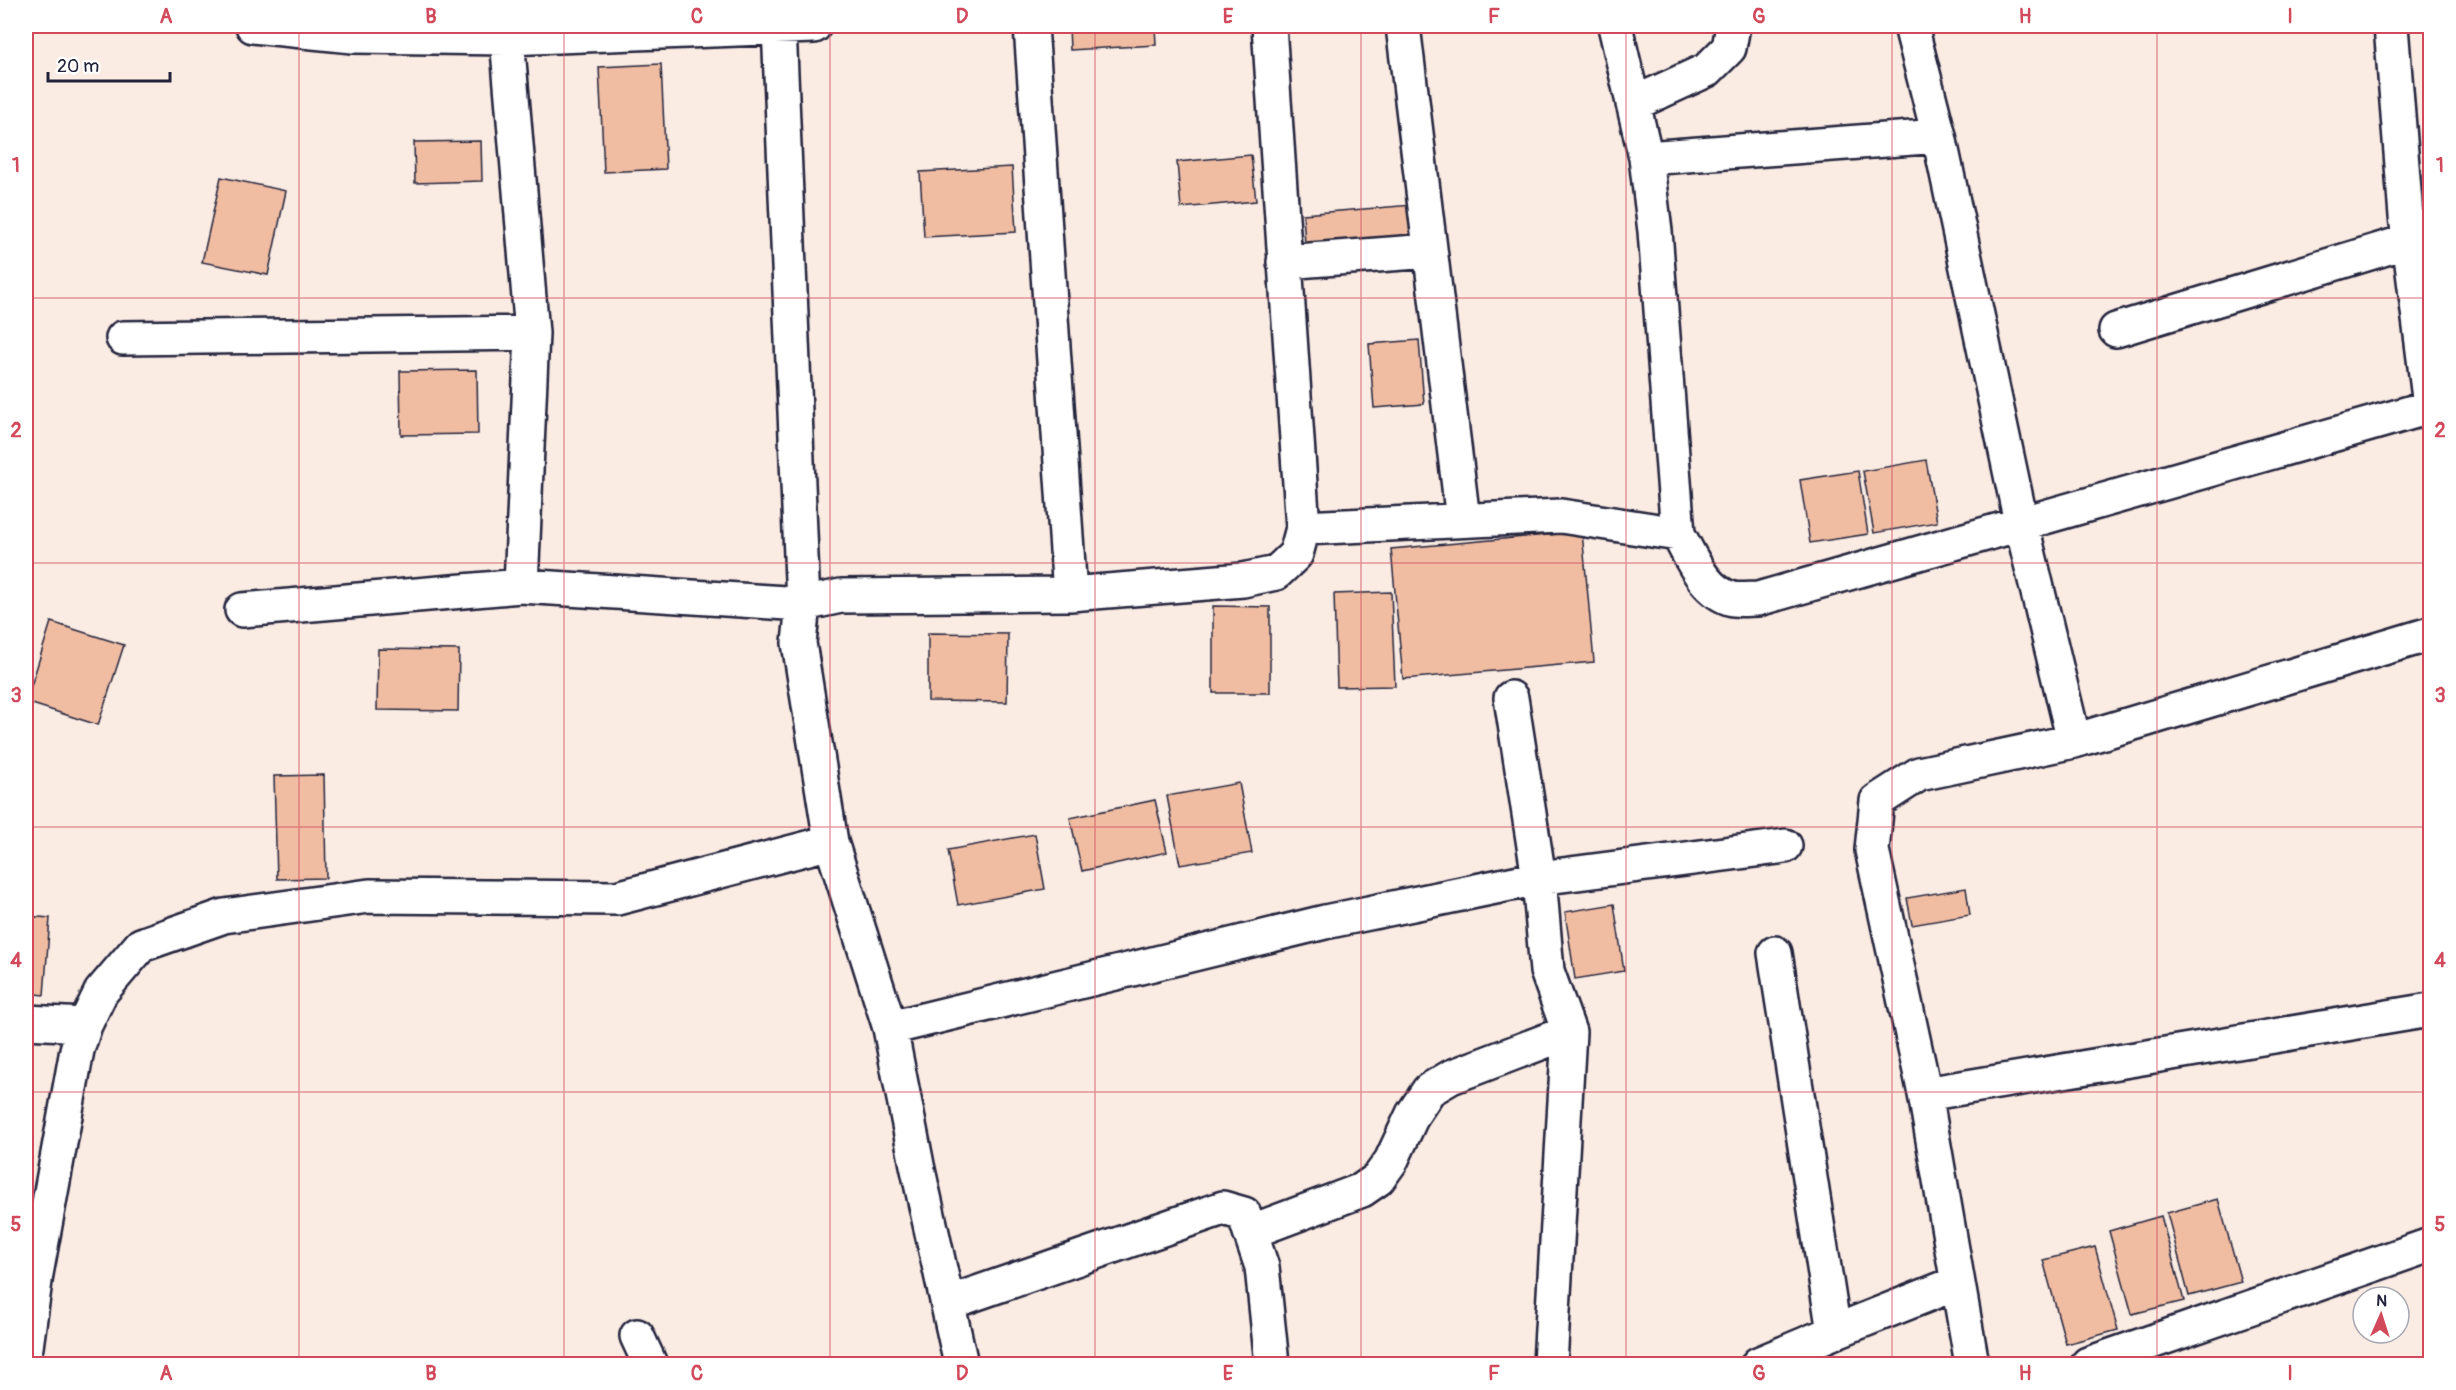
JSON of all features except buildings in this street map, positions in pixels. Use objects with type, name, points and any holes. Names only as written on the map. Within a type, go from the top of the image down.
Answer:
[{"type":"street","points":[[253,26],[353,36],[814,26]]},
{"type":"street","points":[[1031,26],[1070,594]]},
{"type":"street","points":[[242,610],[521,586],[803,604],[841,596],[1070,594],[1243,580],[1276,573],[1296,554],[1303,528],[1269,26]]},
{"type":"street","points":[[1403,26],[1463,520]]},
{"type":"street","points":[[1615,26],[1646,158],[1655,231],[1678,534],[1696,568],[1713,588],[1733,599],[1758,599],[2430,406],[2409,241],[2391,26]]},
{"type":"street","points":[[1633,104],[1707,70],[1729,48],[1733,26]]},
{"type":"street","points":[[1911,26],[1939,136],[2021,522],[2074,741]]},
{"type":"street","points":[[779,27],[803,604],[800,643],[831,842],[890,1028],[917,1166],[961,1365]]},
{"type":"street","points":[[507,32],[532,333],[521,586]]},
{"type":"street","points":[[1646,158],[1939,136]]},
{"type":"street","points":[[2116,330],[2409,241]]},
{"type":"street","points":[[1284,262],[1431,251]]},
{"type":"street","points":[[123,338],[532,333]]},
{"type":"street","points":[[1303,528],[1561,516],[1678,534]]},
{"type":"street","points":[[1972,1365],[1925,1094],[1872,850],[1877,801],[1919,774],[2074,741],[2430,634]]},
{"type":"street","points":[[1511,698],[1539,878],[1547,971],[1569,1032],[1550,1365]]},
{"type":"street","points":[[26,1347],[38,1262],[77,1050],[85,1025],[101,992],[141,945],[224,916],[369,896],[617,898],[831,842]]},
{"type":"street","points":[[890,1028],[1325,922],[1539,878],[1785,846]]},
{"type":"street","points":[[1775,953],[1834,1332]]},
{"type":"street","points":[[1925,1094],[2430,1010]]},
{"type":"street","points":[[26,1022],[85,1025]]},
{"type":"street","points":[[1250,1232],[1362,1190],[1378,1179],[1390,1161],[1413,1114],[1429,1090],[1451,1077],[1569,1032]]},
{"type":"street","points":[[948,1303],[1222,1208],[1244,1214],[1262,1267],[1272,1365]]},
{"type":"street","points":[[2088,1365],[2430,1245]]},
{"type":"street","points":[[1758,1365],[1957,1283]]}]
